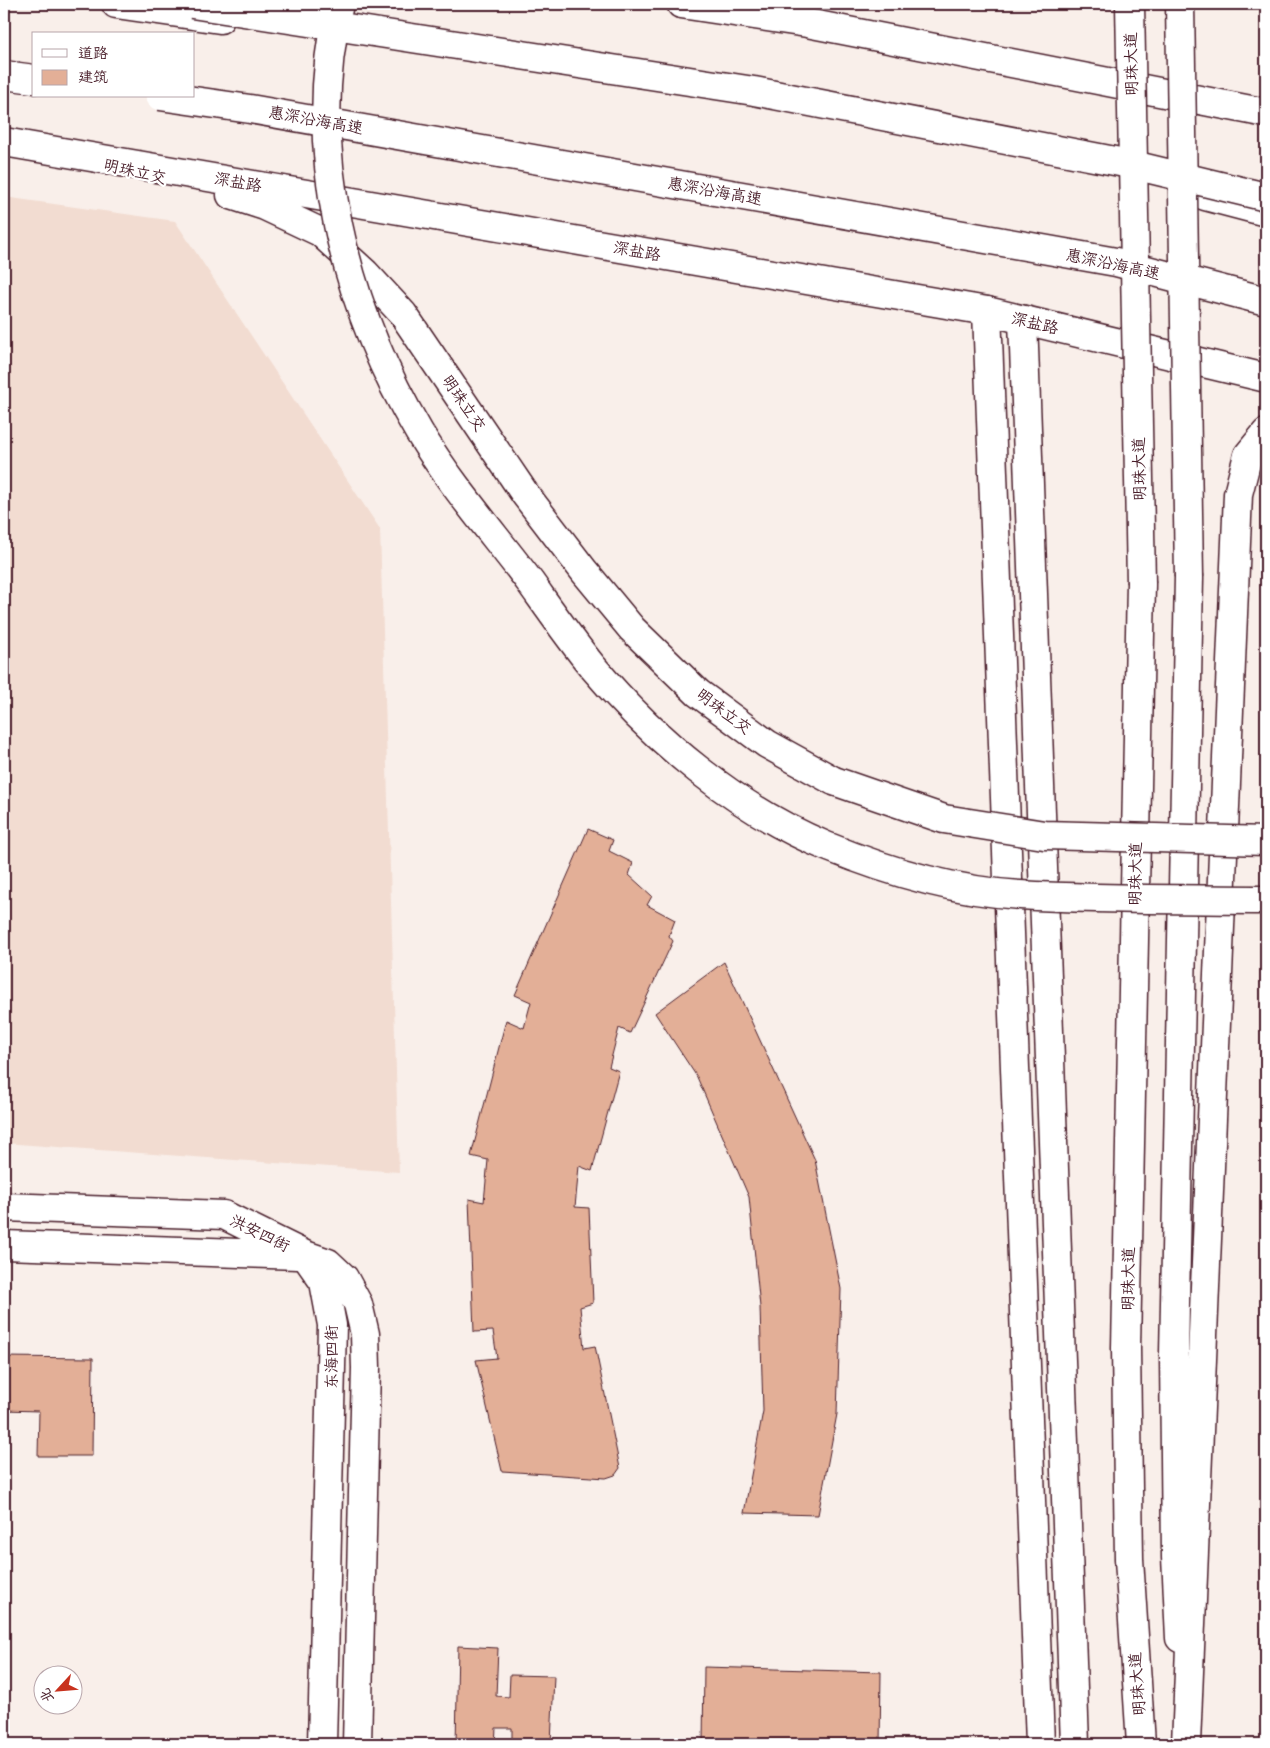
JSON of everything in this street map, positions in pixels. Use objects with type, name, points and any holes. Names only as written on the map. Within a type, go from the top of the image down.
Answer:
[{"type":"main road","points":[[116,4],[474,56],[780,104],[1153,183],[1266,212]]},
{"type":"main road","points":[[192,4],[754,91],[1125,164],[1266,198]]},
{"type":"main road","points":[[339,4],[331,36],[326,93],[328,167],[340,234],[360,303],[382,365],[421,435],[456,485],[592,665],[643,720],[702,773],[762,813],[822,844],[886,868],[953,885],[1018,895],[1266,900]]},
{"type":"main road","points":[[681,4],[807,23],[1266,113]]},
{"type":"main road","name":"明珠大道","points":[[1130,4],[1141,583],[1126,1358],[1129,1559],[1141,1744]]},
{"type":"main road","points":[[1180,4],[1189,577],[1174,1355],[1176,1557],[1186,1744]]},
{"type":"main road","points":[[4,68],[32,72]]},
{"type":"main road","points":[[4,75],[32,79]]},
{"type":"main road","points":[[195,92],[238,97],[1056,243],[1266,293]]},
{"type":"main road","name":"惠深沿海高速","points":[[175,98],[250,108],[1116,262],[1266,301]]},
{"type":"main road","name":"深盐路","points":[[13,144],[987,311],[1266,378]]},
{"type":"main road","name":"明珠立交","points":[[13,144],[210,189],[264,206],[320,232],[365,273],[403,314],[525,494],[584,571],[632,629],[698,693],[767,744],[834,781],[944,819],[1044,835],[1266,841]]},
{"type":"main road","points":[[987,311],[1040,1744]]},
{"type":"main road","points":[[1023,320],[1075,1744]]},
{"type":"main road","points":[[1186,1744],[1238,494],[1248,455],[1266,433]]},
{"type":"main road","name":"洪安四街","points":[[4,1207],[224,1216],[305,1255]]},
{"type":"main road","name":"洪安四街","points":[[4,1245],[222,1254],[305,1255]]},
{"type":"main road","name":"东海四街","points":[[305,1255],[324,1282],[332,1325],[322,1744]]},
{"type":"main road","name":"东海四街","points":[[305,1255],[328,1262],[344,1278],[358,1304],[365,1334],[366,1368],[357,1744]]},
{"type":"shaded area","points":[[4,197],[175,221],[380,529],[399,1172],[4,1143]]},
{"type":"building","points":[[588,829],[613,840],[609,851],[633,863],[629,875],[652,896],[647,905],[675,920],[669,936],[673,941],[630,1033],[619,1028],[609,1067],[619,1071],[592,1171],[579,1166],[575,1207],[589,1208],[593,1303],[580,1307],[584,1348],[595,1346],[620,1468],[615,1475],[606,1478],[502,1471],[476,1360],[497,1358],[493,1331],[474,1332],[469,1199],[484,1202],[488,1160],[471,1156],[506,1020],[524,1028],[531,1002],[515,995]]},
{"type":"building","points":[[724,962],[815,1160],[841,1289],[837,1414],[818,1515],[744,1513],[763,1411],[760,1307],[749,1197],[697,1077],[655,1013]]},
{"type":"building","points":[[4,1357],[93,1358],[92,1456],[38,1456],[39,1411],[4,1410]]},
{"type":"building","points":[[458,1646],[498,1648],[496,1696],[509,1697],[510,1675],[554,1676],[551,1744],[512,1744],[512,1728],[496,1728],[495,1744],[456,1744]]},
{"type":"building","points":[[704,1667],[881,1672],[880,1744],[703,1744]]}]
